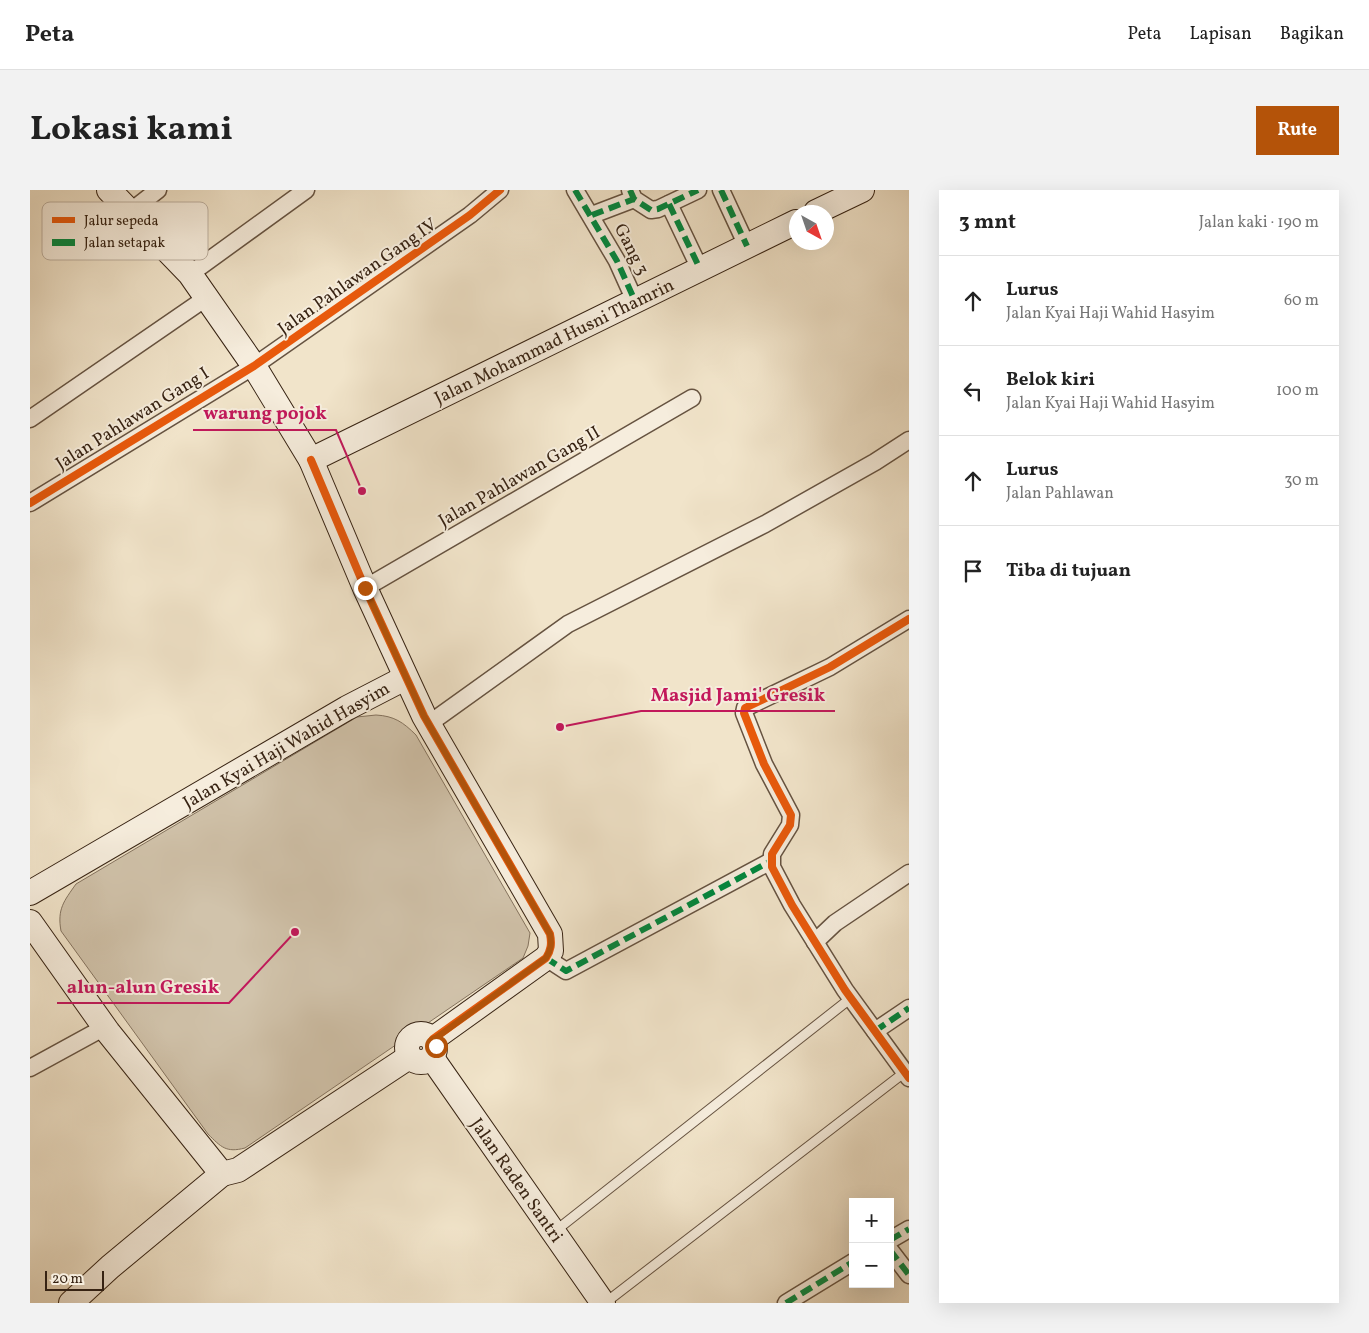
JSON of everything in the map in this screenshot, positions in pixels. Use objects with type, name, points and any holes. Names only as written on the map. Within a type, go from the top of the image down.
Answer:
[{"type":"street","points":[[109,190],[122,202]]},
{"type":"street","points":[[143,202],[158,190]]},
{"type":"street","points":[[190,274],[306,190]]},
{"type":"street","name":"Jalan Pahlawan Gang IV","points":[[254,366],[470,215],[500,190]]},
{"type":"street","name":"Gang 3","points":[[575,190],[592,216],[636,301]]},
{"type":"street","points":[[592,216],[632,194],[651,210],[669,204],[698,190]]},
{"type":"street","points":[[721,190],[747,246]]},
{"type":"street","points":[[831,205],[862,190]]},
{"type":"street","points":[[669,204],[700,269]]},
{"type":"street","name":"Jalan Mohammad Husni Thamrin","points":[[310,460],[789,225]]},
{"type":"street","points":[[177,260],[190,274],[254,366],[310,460],[405,678]]},
{"type":"street","points":[[30,419],[206,298]]},
{"type":"street","name":"Jalan Pahlawan Gang I","points":[[30,503],[254,366]]},
{"type":"street","name":"Jalan Pahlawan Gang II","points":[[365,588],[692,398]]},
{"type":"street","points":[[430,723],[568,624],[765,524],[875,462],[909,440]]},
{"type":"street","points":[[907,1075],[851,998],[815,942],[792,905],[771,861],[772,854],[790,824],[790,815],[764,764],[744,713],[745,708],[830,667],[909,619]]},
{"type":"street","name":"Jalan Kyai Haji Wahid Hasyim","points":[[30,893],[347,708],[405,678],[550,934],[551,951],[546,958]]},
{"type":"street","points":[[71,1303],[110,1267],[222,1174],[238,1170],[425,1051],[546,958],[566,971],[771,861]]},
{"type":"street","points":[[815,942],[835,923],[909,873]]},
{"type":"street","points":[[30,922],[105,1027],[222,1174]]},
{"type":"street","points":[[875,1031],[909,1008]]},
{"type":"street","points":[[30,1068],[105,1027]]},
{"type":"street","name":"Jalan Raden Santri","points":[[425,1051],[604,1303]]},
{"type":"street","points":[[894,1238],[909,1229]]},
{"type":"street","points":[[894,1255],[909,1275]]},
{"type":"street","points":[[786,1303],[849,1264]]},
{"type":"lane","points":[[554,1233],[851,998]]},
{"type":"lane","points":[[604,1303],[907,1075]]},
{"type":"shaded area","points":[[376,715],[398,720],[416,735],[530,933],[528,946],[523,958],[245,1148],[233,1150],[224,1148],[208,1134],[61,931],[60,917],[62,906],[76,884],[357,717]]},
{"type":"marked path","points":[[575,190],[617,261],[635,301]]},
{"type":"marked path","points":[[630,190],[634,199],[651,210],[658,209],[698,190]]},
{"type":"marked path","points":[[721,190],[747,246]]},
{"type":"marked path","points":[[592,215],[634,199]]},
{"type":"marked path","points":[[669,204],[700,269]]},
{"type":"marked path","points":[[546,958],[566,971],[771,861],[772,864]]},
{"type":"marked path","points":[[875,1031],[909,1008]]},
{"type":"marked path","points":[[894,1238],[909,1229]]},
{"type":"marked path","points":[[894,1255],[909,1275]]},
{"type":"marked path","points":[[786,1303],[849,1264]]},
{"type":"cycle path","points":[[30,503],[254,366],[470,215],[500,190]]},
{"type":"cycle path","points":[[311,460],[365,588],[424,716],[550,934],[551,947],[546,958],[433,1039]]},
{"type":"cycle path","points":[[909,619],[830,667],[745,708],[744,713],[764,764],[791,815],[790,825],[772,854],[772,867],[792,905],[845,990],[909,1078]]},
{"type":"place","name":"warung pojok","points":[[362,491]]},
{"type":"place","name":"Masjid Jami' Gresik","points":[[560,727]]},
{"type":"place","name":"alun-alun Gresik","points":[[295,932]]},
{"type":"route","points":[[365,588],[424,716],[430,723],[550,934],[552,942],[551,951],[546,958],[433,1040],[436,1046]]}]
